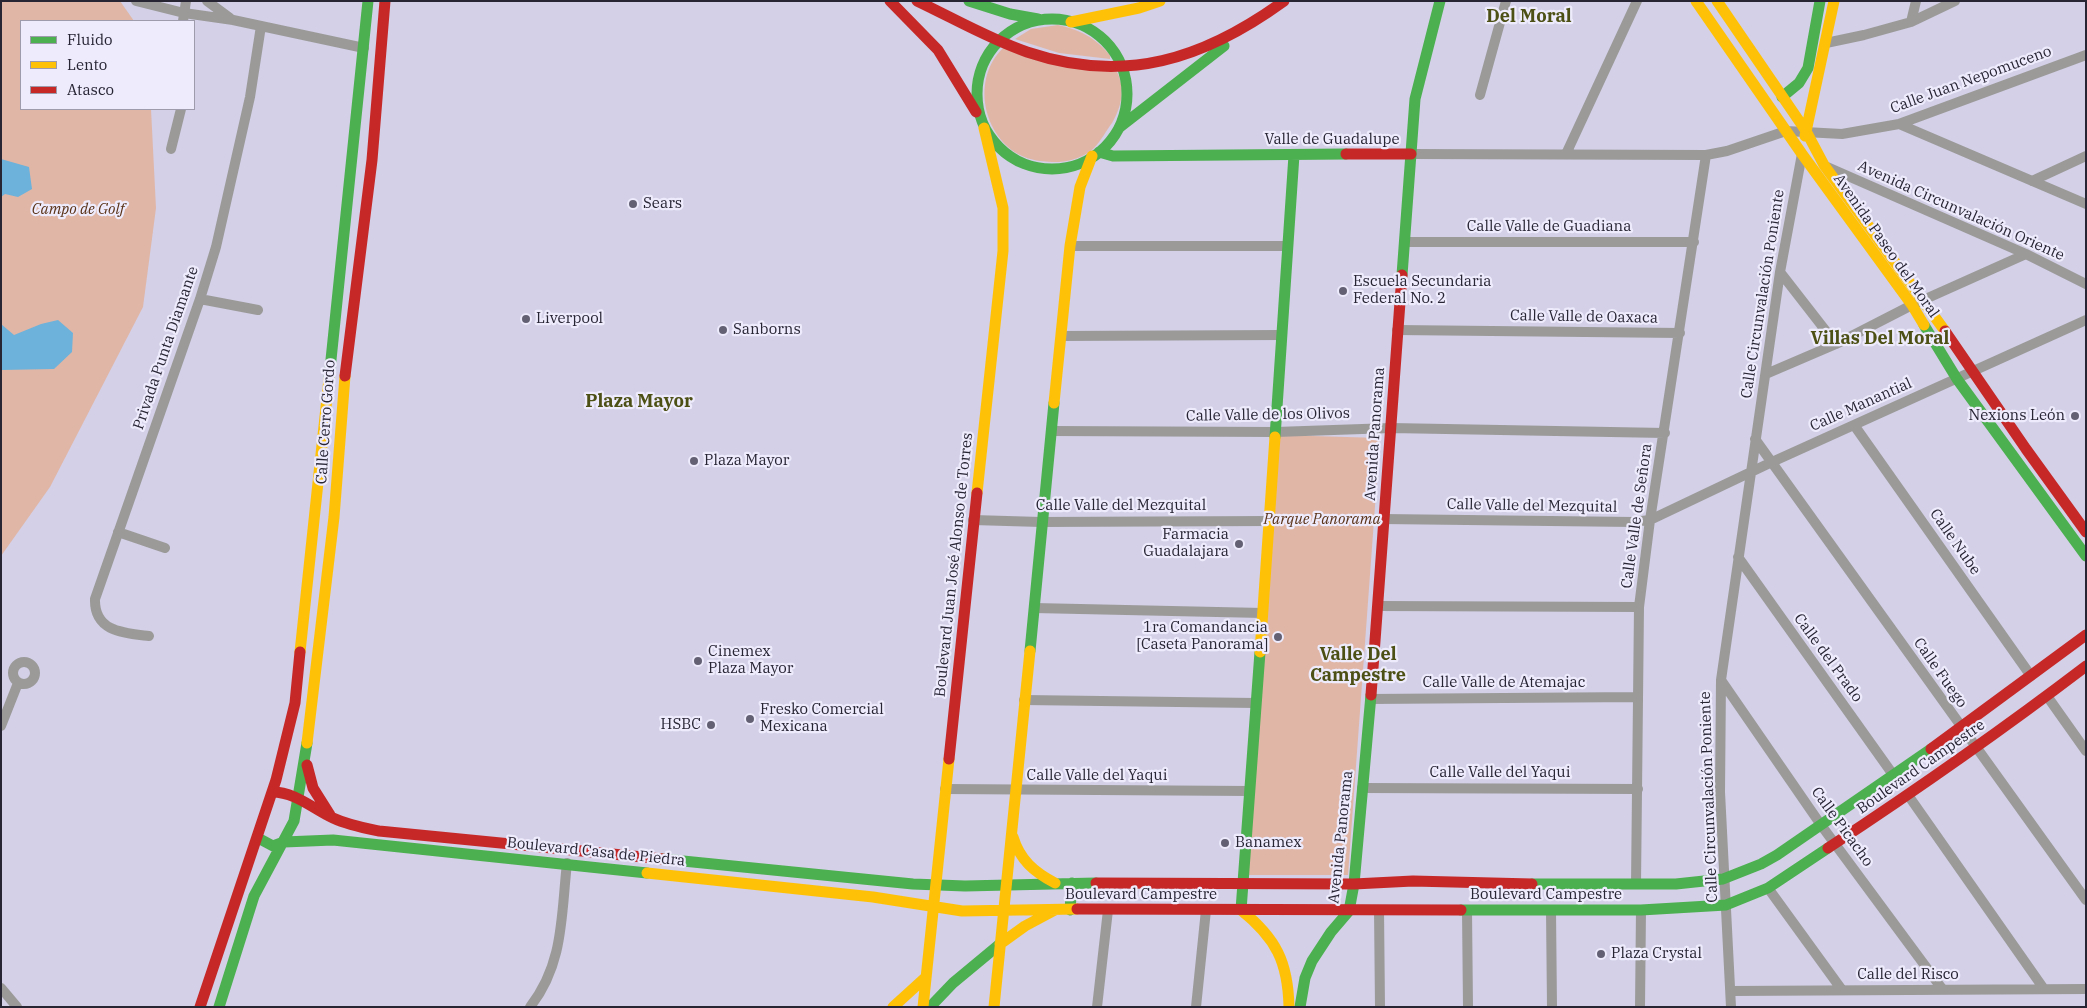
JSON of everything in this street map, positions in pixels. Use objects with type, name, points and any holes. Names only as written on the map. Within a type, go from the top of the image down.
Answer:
[{"type":"main road","name":"Calle Cerro Gordo","points":[[200,1007],[258,838],[280,765],[295,703],[368,1]]},
{"type":"main road","name":"Calle Cerro Gordo","points":[[218,1007],[254,896],[294,821],[303,773],[334,508],[346,356],[372,160],[385,1]]},
{"type":"main road","points":[[890,1],[938,50],[982,124],[1004,151],[1021,163],[1044,170],[1069,167],[1095,154]]},
{"type":"main road","points":[[917,1],[1028,52],[1086,65],[1123,66],[1155,64],[1186,56],[1207,48],[1262,18]]},
{"type":"main road","points":[[969,1],[1010,14],[1044,21],[1068,22],[1140,8],[1160,1]]},
{"type":"main road","points":[[994,1007],[1070,246],[1080,187],[1095,154],[1117,130],[1188,73],[1284,1]]},
{"type":"main road","name":"Avenida Panorama","points":[[1300,1007],[1305,978],[1312,961],[1331,932],[1349,911],[1354,884],[1378,606],[1404,242],[1418,82],[1440,1]]},
{"type":"main road","name":"Avenida Paseo del Moral","points":[[1696,1],[1802,154],[1912,305],[1957,379],[2086,556]]},
{"type":"main road","points":[[1710,1],[1725,14]]},
{"type":"main road","name":"Avenida Paseo del Moral","points":[[1717,1],[1806,131],[1824,165],[1924,300],[2086,532]]},
{"type":"main road","points":[[1782,97],[1798,83],[1808,68],[1820,1]]},
{"type":"main road","points":[[1802,154],[1810,107],[1834,1]]},
{"type":"main road","points":[[982,124],[976,104],[981,71],[988,56],[999,40],[1023,24],[1044,21]]},
{"type":"main road","points":[[1068,22],[1086,28],[1118,53],[1127,84],[1127,106],[1117,130]]},
{"type":"main road","name":"Boulevard Juan José Alonso de Torres","points":[[923,1007],[973,520],[1002,261],[1004,228],[998,186],[982,124]]},
{"type":"main road","name":"Valle de Guadalupe","points":[[1095,154],[1122,156],[1411,154]]},
{"type":"main road","points":[[1289,1007],[1288,973],[1280,952],[1270,935],[1241,910],[1248,791],[1270,520],[1294,155]]},
{"type":"main road","name":"Boulevard Campestre","points":[[935,884],[1006,886],[1056,883],[1243,882],[1354,884],[1413,881],[1676,884],[1724,879],[1761,864],[1894,776],[1962,728],[2086,635]]},
{"type":"main road","name":"Boulevard Campestre","points":[[933,907],[962,910],[1551,911],[1641,910],[1726,905],[1768,888],[1836,844],[1908,795],[2086,666]]},
{"type":"main road","points":[[305,760],[313,788],[332,818]]},
{"type":"main road","points":[[280,765],[281,775],[288,782],[296,782],[303,773]]},
{"type":"main road","name":"Boulevard Casa de Piedra","points":[[272,792],[285,793],[332,818],[348,824],[379,830],[696,863],[892,882],[935,884]]},
{"type":"main road","points":[[1011,827],[1017,851],[1022,860],[1032,870],[1056,883]]},
{"type":"main road","name":"Boulevard Casa de Piedra","points":[[258,838],[269,845],[284,842],[333,840],[693,877],[933,907]]},
{"type":"main road","points":[[693,877],[696,863]]},
{"type":"main road","points":[[1070,910],[1072,883]]},
{"type":"main road","points":[[930,1007],[954,983],[1000,944],[1025,926],[1055,910]]},
{"type":"main road","points":[[893,1007],[926,977]]},
{"type":"street","points":[[136,1],[183,17],[233,20],[364,48]]},
{"type":"street","points":[[183,17],[186,1]]},
{"type":"street","points":[[208,1],[233,20]]},
{"type":"street","points":[[1480,95],[1506,1]]},
{"type":"street","points":[[1566,154],[1637,1]]},
{"type":"street","points":[[1911,22],[1915,6],[1923,1]]},
{"type":"street","points":[[1826,43],[1911,22],[1955,1]]},
{"type":"street","name":"Privada Punta Diamante","points":[[149,636],[127,633],[108,627],[97,617],[95,609],[98,587],[200,299],[226,206],[255,72],[261,26]]},
{"type":"street","name":"Calle Juan Nepomuceno","points":[[1806,131],[1823,134],[1842,134],[1899,124],[2086,55]]},
{"type":"street","points":[[171,149],[181,110]]},
{"type":"street","points":[[1899,124],[2086,204]]},
{"type":"street","name":"Valle de Guadalupe","points":[[1411,154],[1706,155],[1734,149],[1786,131],[1806,131]]},
{"type":"street","name":"Calle Circunvalación Poniente","points":[[1731,1007],[1720,765],[1721,680],[1780,272],[1802,154]]},
{"type":"street","name":"Calle Valle de Señora","points":[[1636,884],[1639,608],[1650,520],[1665,433],[1706,155]]},
{"type":"street","points":[[2032,181],[2086,156]]},
{"type":"street","name":"Avenida Circunvalación Oriente","points":[[1824,165],[2026,254],[2086,284]]},
{"type":"street","name":"Calle Valle de Guadiana","points":[[1404,242],[1694,242]]},
{"type":"street","points":[[1070,246],[1288,246]]},
{"type":"street","points":[[1766,374],[1836,344],[1912,305],[2026,254]]},
{"type":"street","points":[[1780,272],[1836,344]]},
{"type":"street","points":[[200,299],[258,310]]},
{"type":"street","points":[[2082,322],[2086,332]]},
{"type":"street","name":"Calle Manantial","points":[[1650,520],[1750,472],[2082,322]]},
{"type":"street","name":"Calle Valle de Oaxaca","points":[[1398,330],[1680,333]]},
{"type":"street","points":[[1061,336],[1282,335]]},
{"type":"street","name":"Calle Nube","points":[[1854,426],[2031,676]]},
{"type":"street","name":"Calle Valle de los Olivos","points":[[1051,431],[1276,432],[1391,428],[1665,433]]},
{"type":"street","points":[[1755,439],[1772,462]]},
{"type":"street","name":"Calle Fuego","points":[[1772,462],[2086,900]]},
{"type":"street","name":"Calle Valle del Mezquital","points":[[1383,519],[1633,522],[1650,520]]},
{"type":"street","name":"Calle Valle del Mezquital","points":[[973,520],[1042,522],[1270,520]]},
{"type":"street","points":[[118,532],[165,548]]},
{"type":"street","name":"Calle del Prado","points":[[1738,557],[1894,776]]},
{"type":"street","points":[[1378,606],[1639,608]]},
{"type":"street","points":[[1034,608],[1263,614]]},
{"type":"street","name":"Calle Picacho","points":[[1721,680],[1821,825],[1943,990]]},
{"type":"street","points":[[1,726],[18,683]]},
{"type":"street","points":[[2047,696],[2086,752]]},
{"type":"street","name":"Calle Valle de Atemajac","points":[[1370,699],[1638,697]]},
{"type":"street","points":[[1024,700],[1255,703]]},
{"type":"street","name":"Calle Valle del Yaqui","points":[[1362,788],[1638,789]]},
{"type":"street","name":"Calle Valle del Yaqui","points":[[945,789],[1015,791],[1248,791]]},
{"type":"street","points":[[1908,795],[2044,989]]},
{"type":"street","points":[[530,1007],[545,985],[558,947],[567,864]]},
{"type":"street","points":[[1768,888],[1842,990]]},
{"type":"street","points":[[1097,1007],[1108,910]]},
{"type":"street","points":[[1196,1007],[1206,910]]},
{"type":"street","points":[[1379,910],[1380,1007]]},
{"type":"street","points":[[1640,1007],[1641,910]]},
{"type":"street","points":[[1468,911],[1468,1007]]},
{"type":"street","points":[[1551,911],[1552,1007]]},
{"type":"street","points":[[1,988],[13,1005]]},
{"type":"street","name":"Calle del Risco","points":[[1731,991],[2086,989]]},
{"type":"green space","name":"Campo de Golf","points":[[1,1],[120,1],[133,20],[20,20],[20,110],[151,110],[156,208],[143,307],[50,487],[1,556]]},
{"type":"green space","points":[[1058,25],[1074,29],[1093,39],[1110,55],[1110,59],[1059,53],[1015,39],[1031,29]]},
{"type":"green space","points":[[1003,48],[1117,72],[1122,92],[1120,105],[1112,123],[1094,148],[1078,158],[1054,162],[1028,158],[1018,154],[1006,145],[996,133],[989,119],[985,104],[987,74],[993,60]]},
{"type":"green space","name":"Parque Panorama","points":[[1278,435],[1380,438],[1348,875],[1245,875]]},
{"type":"water","points":[[1,159],[29,167],[32,189],[18,197],[5,194],[1,197]]},
{"type":"water","points":[[58,320],[73,333],[72,352],[54,369],[1,370],[1,324],[14,335],[41,324]]},
{"type":"traffic: fast","points":[[329,379],[368,1]]},
{"type":"traffic: fast","points":[[969,1],[1010,14],[1038,19]]},
{"type":"traffic: fast","points":[[1402,275],[1415,99],[1440,1]]},
{"type":"traffic: fast","points":[[1782,97],[1799,83],[1808,68],[1820,1]]},
{"type":"traffic: fast","points":[[1052,19],[1067,20],[1081,25],[1105,41],[1121,65],[1126,79],[1127,94],[1126,109],[1121,123],[1105,147],[1081,163],[1067,168],[1052,169],[1037,168],[1023,163],[999,147],[983,123],[978,109],[977,94],[978,79],[983,65],[999,41],[1023,25],[1037,20],[1052,19]]},
{"type":"traffic: fast","points":[[1120,127],[1224,46]]},
{"type":"traffic: fast","points":[[1099,152],[1113,156],[1346,154]]},
{"type":"traffic: fast","points":[[1275,437],[1294,155]]},
{"type":"traffic: fast","points":[[1924,325],[1957,379],[2086,556]]},
{"type":"traffic: fast","points":[[1030,651],[1054,403]]},
{"type":"traffic: fast","points":[[1241,910],[1260,652]]},
{"type":"traffic: fast","points":[[1300,1007],[1305,978],[1312,961],[1331,932],[1349,911],[1354,884],[1371,695]]},
{"type":"traffic: fast","points":[[219,1007],[254,896],[294,821],[307,743]]},
{"type":"traffic: fast","points":[[1532,884],[1676,884],[1723,879],[1761,864],[1777,855],[1931,749]]},
{"type":"traffic: fast","points":[[258,838],[273,846],[284,842],[333,840],[647,873]]},
{"type":"traffic: fast","points":[[1461,910],[1641,910],[1726,905],[1768,888],[1828,848]]},
{"type":"traffic: fast","points":[[663,859],[913,884],[965,886],[1096,883]]},
{"type":"traffic: fast","points":[[1070,910],[1072,883]]},
{"type":"traffic: fast","points":[[930,1007],[953,983],[1000,944]]},
{"type":"traffic: slow","points":[[1071,22],[1139,8],[1160,1]]},
{"type":"traffic: slow","points":[[1696,1],[1802,154],[1912,305],[1924,325]]},
{"type":"traffic: slow","points":[[1717,1],[1806,131],[1824,165],[1945,331]]},
{"type":"traffic: slow","points":[[1805,136],[1834,1]]},
{"type":"traffic: slow","points":[[977,493],[1003,251],[1003,208],[984,128]]},
{"type":"traffic: slow","points":[[1054,403],[1070,246],[1080,187],[1092,156]]},
{"type":"traffic: slow","points":[[307,743],[334,517],[345,376]]},
{"type":"traffic: slow","points":[[300,652],[329,379]]},
{"type":"traffic: slow","points":[[1260,652],[1275,437]]},
{"type":"traffic: slow","points":[[994,1007],[1030,651]]},
{"type":"traffic: slow","points":[[923,1007],[949,759]]},
{"type":"traffic: slow","points":[[1013,837],[1024,859],[1034,870],[1055,883]]},
{"type":"traffic: slow","points":[[647,873],[873,897],[962,911],[1077,909]]},
{"type":"traffic: slow","points":[[1000,944],[1025,926],[1055,910]]},
{"type":"traffic: slow","points":[[1241,910],[1263,931],[1278,952],[1286,977],[1289,1007]]},
{"type":"traffic: slow","points":[[893,1007],[926,977]]},
{"type":"traffic: jam","points":[[345,376],[372,160],[385,1]]},
{"type":"traffic: jam","points":[[890,1],[938,50],[976,112]]},
{"type":"traffic: jam","points":[[917,1],[1013,47],[1063,62],[1097,66],[1130,66],[1162,61],[1193,51],[1224,38],[1284,1]]},
{"type":"traffic: jam","points":[[1346,154],[1411,154]]},
{"type":"traffic: jam","points":[[1371,695],[1402,275]]},
{"type":"traffic: jam","points":[[1945,331],[2086,532]]},
{"type":"traffic: jam","points":[[949,759],[977,493]]},
{"type":"traffic: jam","points":[[1931,749],[2086,635]]},
{"type":"traffic: jam","points":[[200,1007],[276,780],[295,703],[300,652]]},
{"type":"traffic: jam","points":[[1828,848],[1958,759],[2086,666]]},
{"type":"traffic: jam","points":[[307,765],[313,788],[330,815]]},
{"type":"traffic: jam","points":[[272,792],[297,798],[344,823],[379,831],[663,859]]},
{"type":"traffic: jam","points":[[1096,883],[1354,884],[1413,881],[1532,884]]},
{"type":"traffic: jam","points":[[1077,909],[1461,910]]},
{"type":"place","name":"Sears","points":[[633,204]]},
{"type":"place","name":"Escuela Secundaria Federal No. 2","points":[[1343,291]]},
{"type":"place","name":"Liverpool","points":[[526,319]]},
{"type":"place","name":"Sanborns","points":[[723,330]]},
{"type":"place","name":"Nexions León","points":[[2075,416]]},
{"type":"place","name":"Plaza Mayor","points":[[694,461]]},
{"type":"place","name":"Farmacia Guadalajara","points":[[1239,544]]},
{"type":"place","name":"1ra Comandancia [Caseta Panorama]","points":[[1278,637]]},
{"type":"place","name":"Cinemex Plaza Mayor","points":[[698,661]]},
{"type":"place","name":"Fresko Comercial Mexicana","points":[[750,719]]},
{"type":"place","name":"HSBC","points":[[711,725]]},
{"type":"place","name":"Banamex","points":[[1225,843]]},
{"type":"place","name":"Plaza Crystal","points":[[1601,954]]},
{"type":"district","name":"Del Moral","points":[[1529,17]]},
{"type":"district","name":"Villas Del Moral","points":[[1880,339]]},
{"type":"district","name":"Plaza Mayor","points":[[639,402]]},
{"type":"district","name":"Valle Del Campestre","points":[[1358,665]]}]
